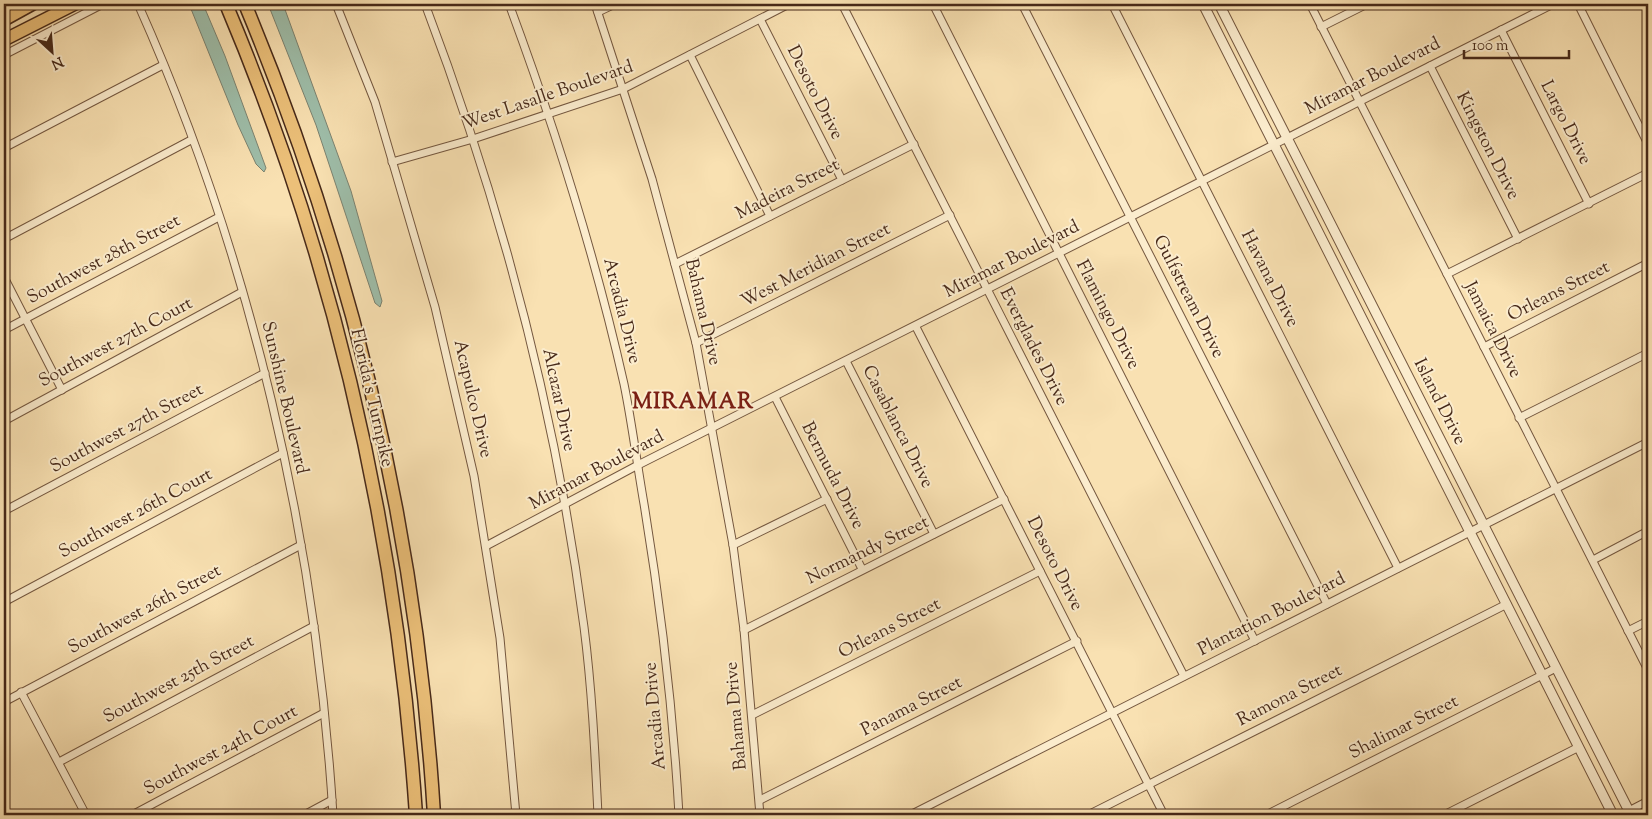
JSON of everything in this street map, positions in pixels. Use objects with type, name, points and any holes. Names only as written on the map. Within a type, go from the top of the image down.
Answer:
[{"type":"highway","name":"Florida's Turnpike","points":[[226,4],[292,179],[330,303],[359,414],[380,520],[398,633],[416,815]]},
{"type":"highway","name":"Florida's Turnpike","points":[[245,4],[283,99],[319,201],[370,383],[396,501],[410,585],[424,698],[434,815]]},
{"type":"main road","points":[[4,20],[33,4]]},
{"type":"main road","points":[[4,40],[75,4]]},
{"type":"street","points":[[4,55],[103,4]]},
{"type":"street","name":"Sunshine Boulevard","points":[[138,4],[163,65],[219,217],[265,373],[301,545],[314,626],[333,815]]},
{"type":"street","name":"Acapulco Drive","points":[[336,4],[374,102],[435,307],[474,476],[500,638],[516,815]]},
{"type":"street","name":"Alcazar Drive","points":[[425,4],[473,139],[517,286],[547,417],[565,505],[584,628],[598,815]]},
{"type":"street","name":"Arcadia Drive","points":[[509,4],[549,115],[596,270],[624,386],[662,613],[675,736],[679,815]]},
{"type":"street","name":"Bahama Drive","points":[[595,4],[652,179],[696,343],[733,545],[744,630],[760,815]]},
{"type":"street","points":[[598,12],[615,4]]},
{"type":"street","name":"West Lasalle Boulevard","points":[[392,162],[549,115],[623,89],[789,4]]},
{"type":"street","name":"Everglades Drive","points":[[842,4],[1184,676]]},
{"type":"street","name":"Flamingo Drive","points":[[933,4],[1255,640]]},
{"type":"street","name":"Gulfstream Drive","points":[[1022,4],[1327,604]]},
{"type":"street","name":"Havana Drive","points":[[1112,4],[1398,568]]},
{"type":"street","name":"Island Drive","points":[[1203,4],[1613,815]]},
{"type":"street","name":"Island Drive","points":[[1219,4],[1556,668],[1627,814]]},
{"type":"street","name":"Jamaica Drive","points":[[1310,4],[1358,102],[1648,670]]},
{"type":"street","points":[[1321,27],[1367,4]]},
{"type":"street","name":"Miramar Boulevard","points":[[486,546],[638,465],[916,327],[987,289],[1553,4]]},
{"type":"street","points":[[1578,4],[1648,144]]},
{"type":"street","name":"Desoto Drive","points":[[760,19],[842,180]]},
{"type":"street","name":"Largo Drive","points":[[1501,30],[1589,204]]},
{"type":"street","points":[[690,55],[770,216]]},
{"type":"street","points":[[4,148],[163,65]]},
{"type":"street","name":"Kingston Drive","points":[[1430,66],[1518,239]]},
{"type":"street","points":[[4,239],[191,140]]},
{"type":"street","name":"Madeira Street","points":[[676,264],[914,144]]},
{"type":"street","points":[[1447,274],[1648,173]]},
{"type":"street","name":"West Meridian Street","points":[[696,343],[950,215]]},
{"type":"street","name":"Southwest 28th Street","points":[[4,330],[219,217]]},
{"type":"street","name":"Orleans Street","points":[[1484,347],[1648,263]]},
{"type":"street","points":[[4,277],[62,390]]},
{"type":"street","name":"Southwest 27th Court","points":[[4,421],[242,292]]},
{"type":"street","name":"Desoto Drive","points":[[916,327],[1164,815]]},
{"type":"street","points":[[1519,418],[1648,353]]},
{"type":"street","name":"Casablanca Drive","points":[[846,361],[934,534]]},
{"type":"street","name":"Southwest 27th Street","points":[[4,511],[265,373]]},
{"type":"street","name":"Bermuda Drive","points":[[776,397],[862,569]]},
{"type":"street","name":"Plantation Boulevard","points":[[910,815],[1648,442]]},
{"type":"street","name":"Southwest 26th Court","points":[[4,602],[283,453]]},
{"type":"street","name":"Normandy Street","points":[[744,630],[1004,499]]},
{"type":"street","points":[[733,545],[827,500]]},
{"type":"street","points":[[1593,560],[1648,532]]},
{"type":"street","name":"Southwest 26th Street","points":[[4,702],[301,545]]},
{"type":"street","name":"Orleans Street","points":[[752,715],[1040,571]]},
{"type":"street","name":"Ramona Street","points":[[1088,815],[1507,604]]},
{"type":"street","points":[[1628,631],[1648,621]]},
{"type":"street","name":"Southwest 25th Street","points":[[59,762],[314,626]]},
{"type":"street","name":"Panama Street","points":[[760,800],[1077,641]]},
{"type":"street","name":"Shalimar Street","points":[[1266,815],[1556,668]]},
{"type":"street","points":[[21,692],[86,815]]},
{"type":"street","name":"Southwest 24th Court","points":[[132,815],[324,713]]},
{"type":"street","points":[[1444,815],[1579,747]]},
{"type":"street","points":[[304,815],[332,800]]},
{"type":"street","points":[[1627,814],[1648,801]]},
{"type":"shaded area","points":[[189,4],[202,4],[206,11],[225,56],[266,168],[264,172],[256,164],[238,125]]},
{"type":"shaded area","points":[[268,4],[283,4],[351,191],[382,301],[380,307],[375,303],[316,125]]},
{"type":"district","name":"MIRAMAR","points":[[693,403]]}]
